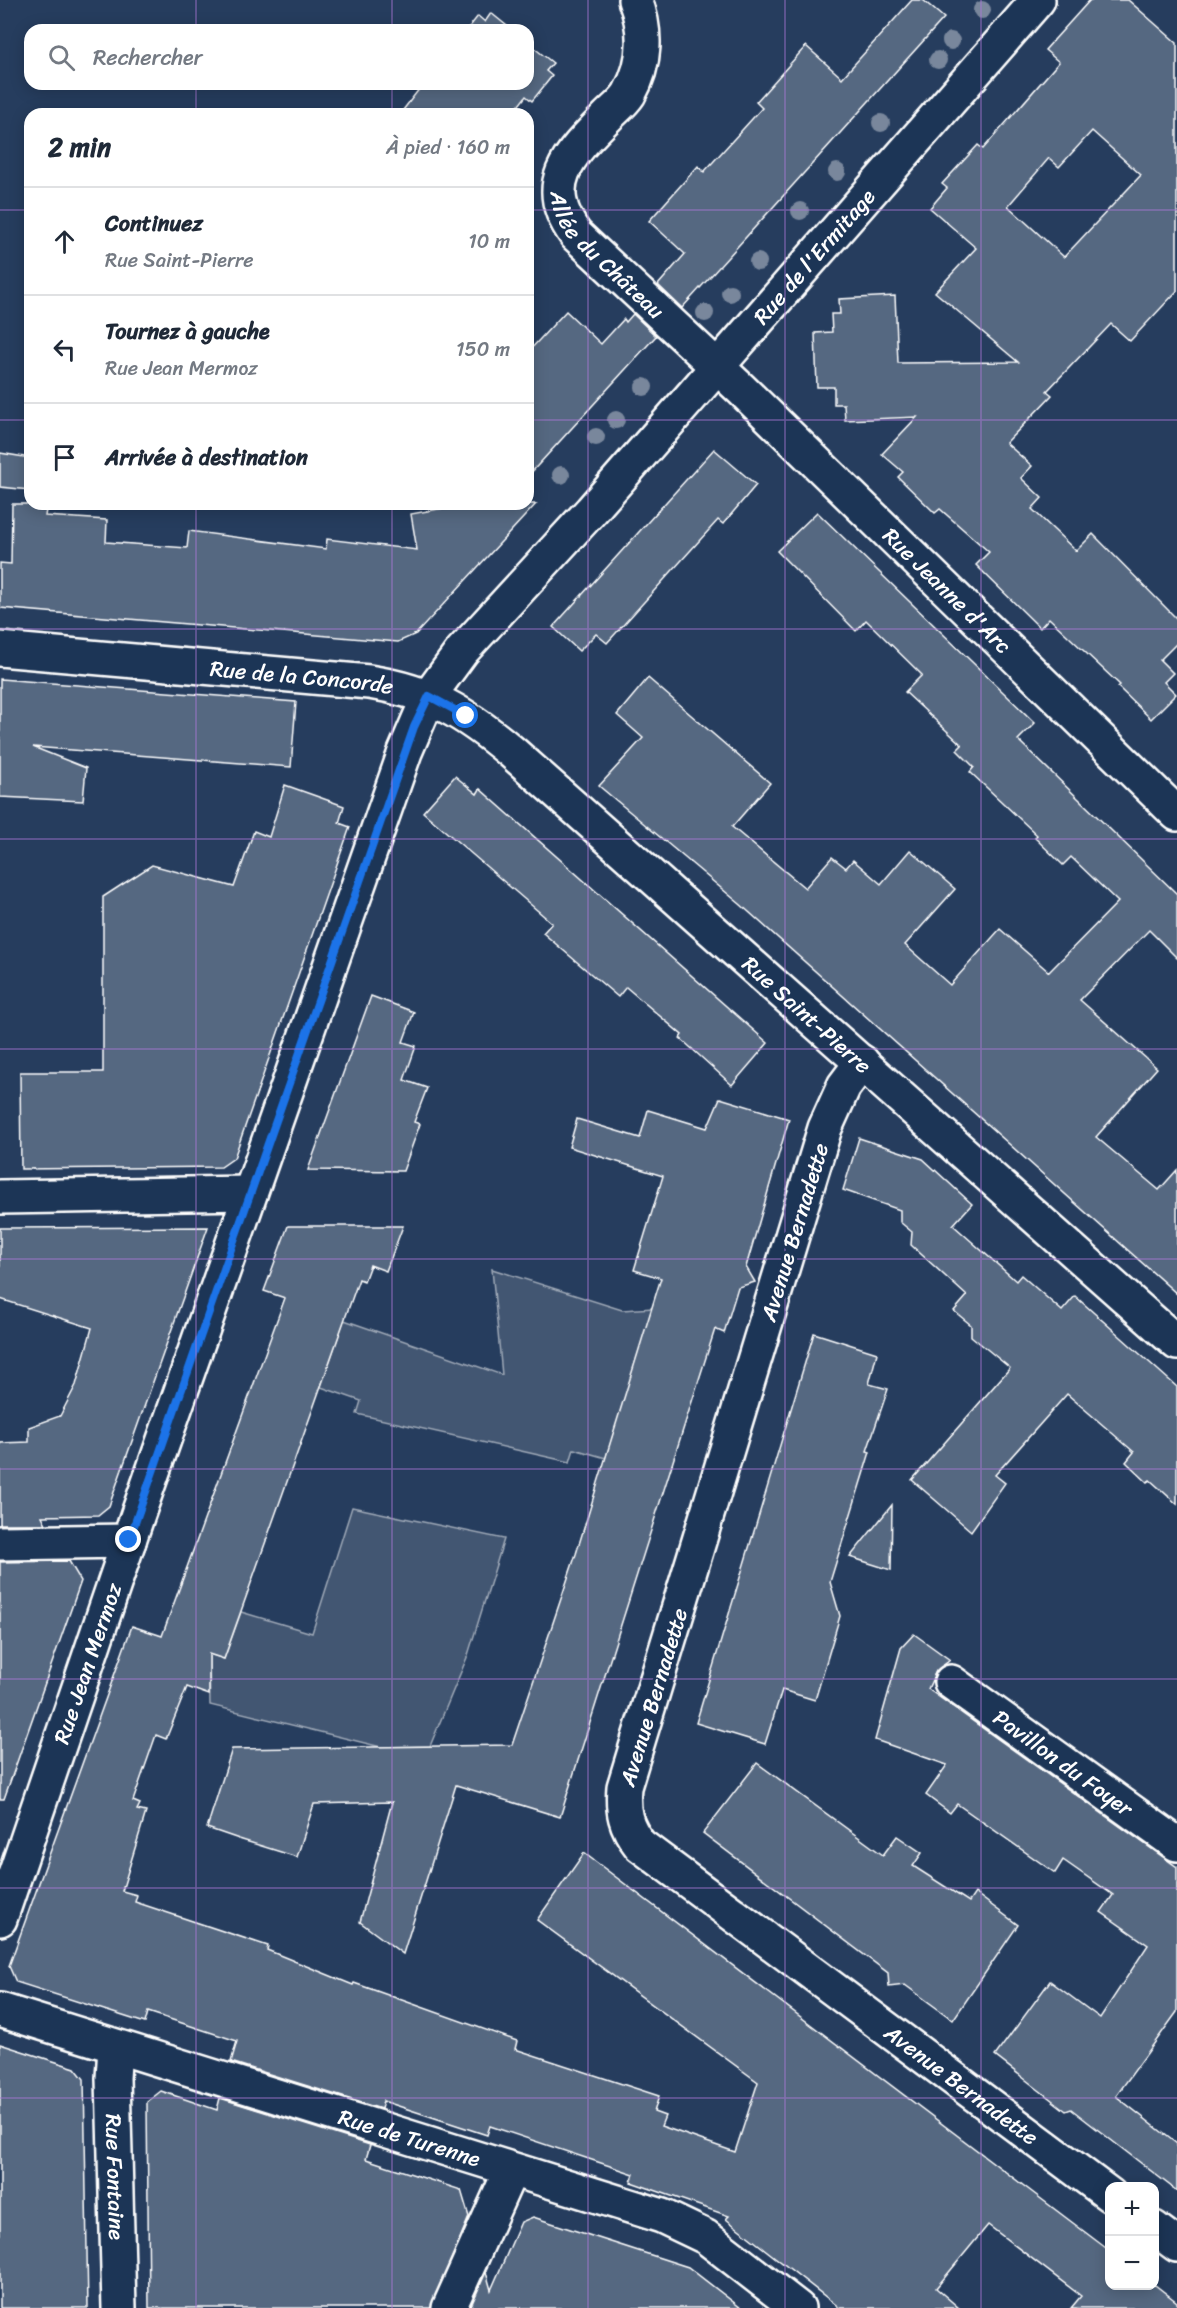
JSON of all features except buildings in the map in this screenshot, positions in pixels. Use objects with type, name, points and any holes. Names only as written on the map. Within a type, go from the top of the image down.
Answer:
[{"type":"street","name":"Allée du Château","points":[[635,0],[644,33],[637,77],[628,96],[574,152],[562,168],[558,185],[560,205],[567,223],[576,235],[716,366]]},
{"type":"street","name":"Rue de l'Ermitage","points":[[429,696],[462,651],[591,511],[1038,0]]},
{"type":"street","name":"Rue Jeanne d'Arc","points":[[716,366],[1177,814]]},
{"type":"street","name":"Rue de la Concorde","points":[[0,649],[369,682],[429,696]]},
{"type":"street","name":"Rue Saint-Pierre","points":[[429,696],[466,716],[493,736],[1177,1343]]},
{"type":"street","name":"Rue Jean Mermoz","points":[[0,1919],[250,1193],[405,752],[429,696]]},
{"type":"street","name":"Avenue Bernadette","points":[[862,1062],[844,1086],[825,1128],[624,1787],[622,1805],[625,1821],[640,1845],[1105,2191]]},
{"type":"street","points":[[0,1197],[250,1193]]},
{"type":"street","points":[[0,1543],[129,1540]]},
{"type":"street","name":"Pavillon du Foyer","points":[[951,1682],[1177,1844]]},
{"type":"street","name":"Rue de Turenne","points":[[0,2010],[686,2226],[706,2237],[798,2308]]},
{"type":"street","name":"Rue Fontaine","points":[[115,2047],[113,2078],[119,2308]]},
{"type":"street","points":[[449,2308],[511,2170]]},
{"type":"street","points":[[1159,2231],[1177,2245]]},
{"type":"shaded area","points":[[492,1269],[622,1310],[653,1308],[606,1458],[574,1449],[570,1462],[357,1414],[361,1401],[321,1387],[344,1320],[502,1375]]},
{"type":"shaded area","points":[[352,1507],[504,1539],[468,1655],[430,1746],[381,1747],[210,1705],[209,1654],[224,1659],[241,1612],[312,1633]]},
{"type":"route","points":[[129,1540],[414,727],[429,696],[466,716]]}]
